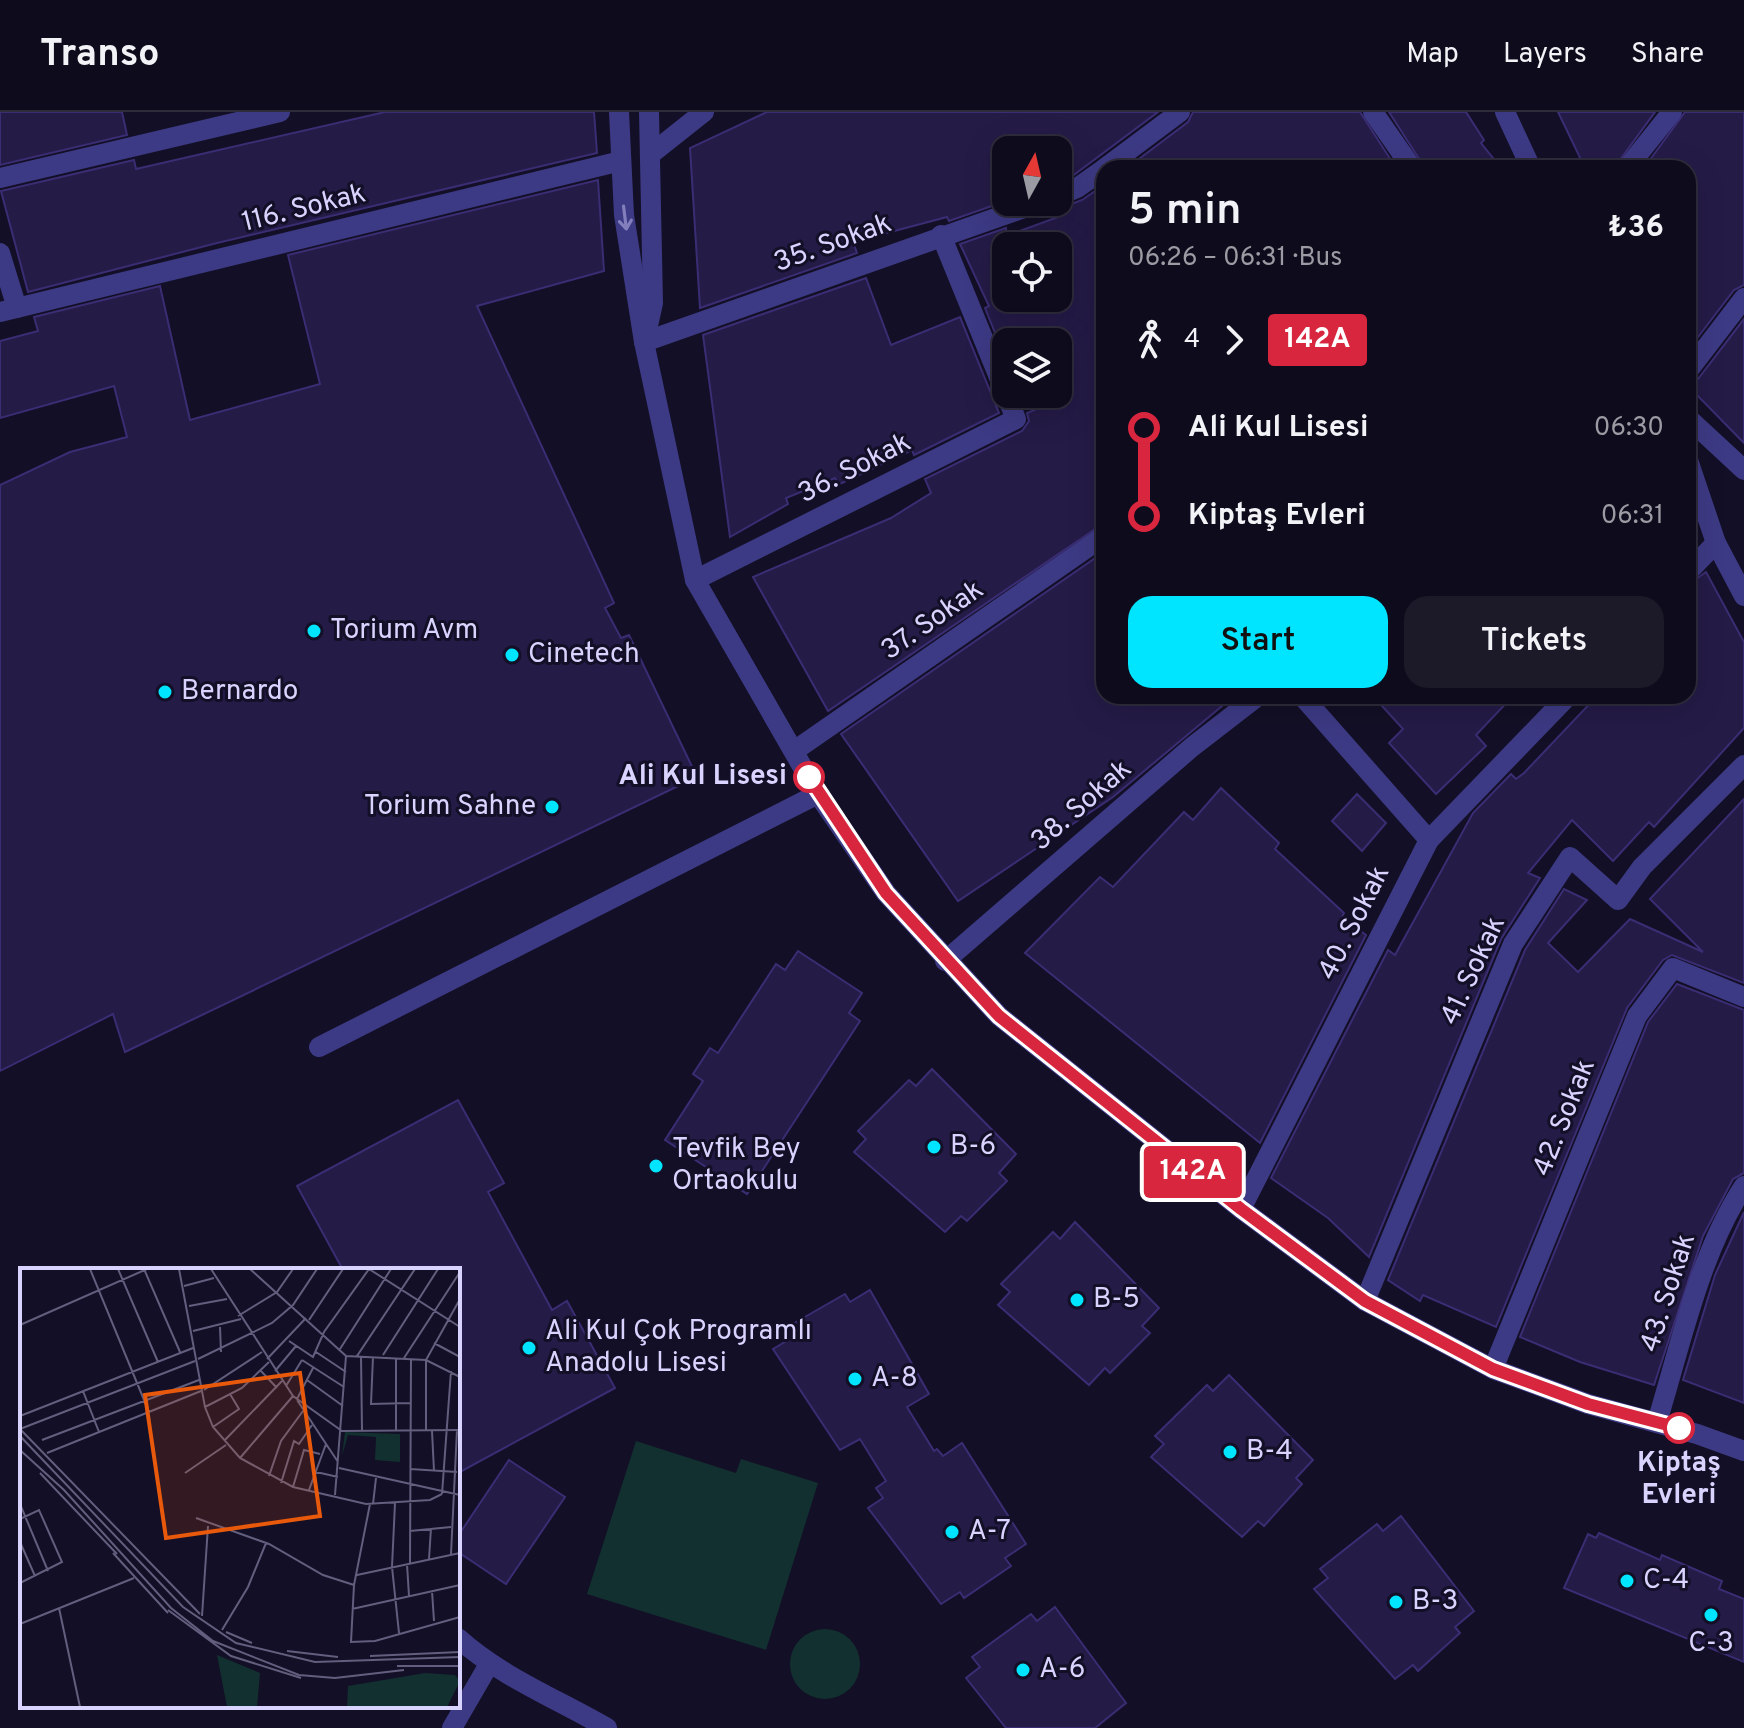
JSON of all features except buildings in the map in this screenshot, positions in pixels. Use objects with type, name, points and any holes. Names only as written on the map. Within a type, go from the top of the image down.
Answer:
[{"type":"street","points":[[0,178],[280,112]]},
{"type":"street","points":[[619,112],[624,215],[644,342],[695,580],[818,794],[886,893],[945,961],[999,1016],[1241,1209],[1365,1301],[1493,1369],[1588,1404],[1657,1422],[1744,1451]]},
{"type":"street","points":[[644,342],[653,303],[649,112]]},
{"type":"street","points":[[651,154],[704,112]]},
{"type":"street","points":[[1115,160],[1180,112]]},
{"type":"street","points":[[1373,112],[1406,160]]},
{"type":"street","points":[[1505,112],[1527,160]]},
{"type":"street","points":[[1633,160],[1672,112]]},
{"type":"street","name":"116. Sokak","points":[[8,310],[621,161]]},
{"type":"street","points":[[1072,190],[1096,174]]},
{"type":"street","name":"35. Sokak","points":[[644,342],[999,216]]},
{"type":"street","name":"36. Sokak","points":[[695,580],[1016,419],[941,235]]},
{"type":"street","points":[[0,253],[8,310]]},
{"type":"street","points":[[1696,361],[1744,298]]},
{"type":"street","points":[[1696,425],[1744,470]]},
{"type":"street","points":[[1696,484],[1716,543],[1744,596]]},
{"type":"street","name":"37. Sokak","points":[[794,751],[1096,542]]},
{"type":"street","points":[[1696,564],[1716,543]]},
{"type":"street","name":"38. Sokak","points":[[945,961],[1192,747],[1248,704]]},
{"type":"street","points":[[1309,704],[1429,840]]},
{"type":"street","name":"40. Sokak","points":[[1241,1209],[1429,840],[1560,704]]},
{"type":"street","name":"41. Sokak","points":[[1365,1301],[1513,944],[1570,857],[1618,900],[1642,867],[1744,765]]},
{"type":"street","points":[[319,1047],[818,794]]},
{"type":"street","name":"42. Sokak","points":[[1493,1369],[1637,1016],[1673,968],[1744,997]]},
{"type":"street","name":"43. Sokak","points":[[1657,1422],[1744,1186]]},
{"type":"street","points":[[460,1640],[488,1666],[535,1687],[607,1728]]},
{"type":"street","points":[[452,1728],[488,1666]]},
{"type":"green space","points":[[636,1441],[736,1473],[741,1459],[818,1483],[766,1650],[587,1594]]},
{"type":"green space","points":[[825,1629],[844,1635],[854,1645],[860,1664],[854,1683],[844,1693],[825,1699],[806,1693],[796,1683],[790,1664],[796,1645],[806,1635]]},
{"type":"bus line","name":"142A","points":[[809,777],[886,893],[945,961],[999,1016],[1241,1209],[1365,1301],[1493,1369],[1588,1404],[1679,1428]]},
{"type":"place","name":"Torium Avm","points":[[314,631]]},
{"type":"place","name":"Cinetech","points":[[512,655]]},
{"type":"place","name":"Bernardo","points":[[165,692]]},
{"type":"place","name":"Ali Kul Lisesi","points":[[809,777]]},
{"type":"place","name":"Torium Sahne","points":[[552,807]]},
{"type":"place","name":"B-6","points":[[934,1147]]},
{"type":"place","name":"Tevfik Bey Ortaokulu","points":[[656,1166]]},
{"type":"place","name":"B-5","points":[[1077,1300]]},
{"type":"place","name":"Ali Kul Çok Programlı Anadolu Lisesi","points":[[529,1348]]},
{"type":"place","name":"A-8","points":[[855,1379]]},
{"type":"place","name":"Kiptaş Evleri","points":[[1679,1428]]},
{"type":"place","name":"B-4","points":[[1230,1452]]},
{"type":"place","name":"A-7","points":[[952,1532]]},
{"type":"place","name":"C-4","points":[[1627,1581]]},
{"type":"place","name":"B-3","points":[[1396,1602]]},
{"type":"place","name":"C-3","points":[[1711,1615]]},
{"type":"place","name":"A-6","points":[[1023,1670]]}]
